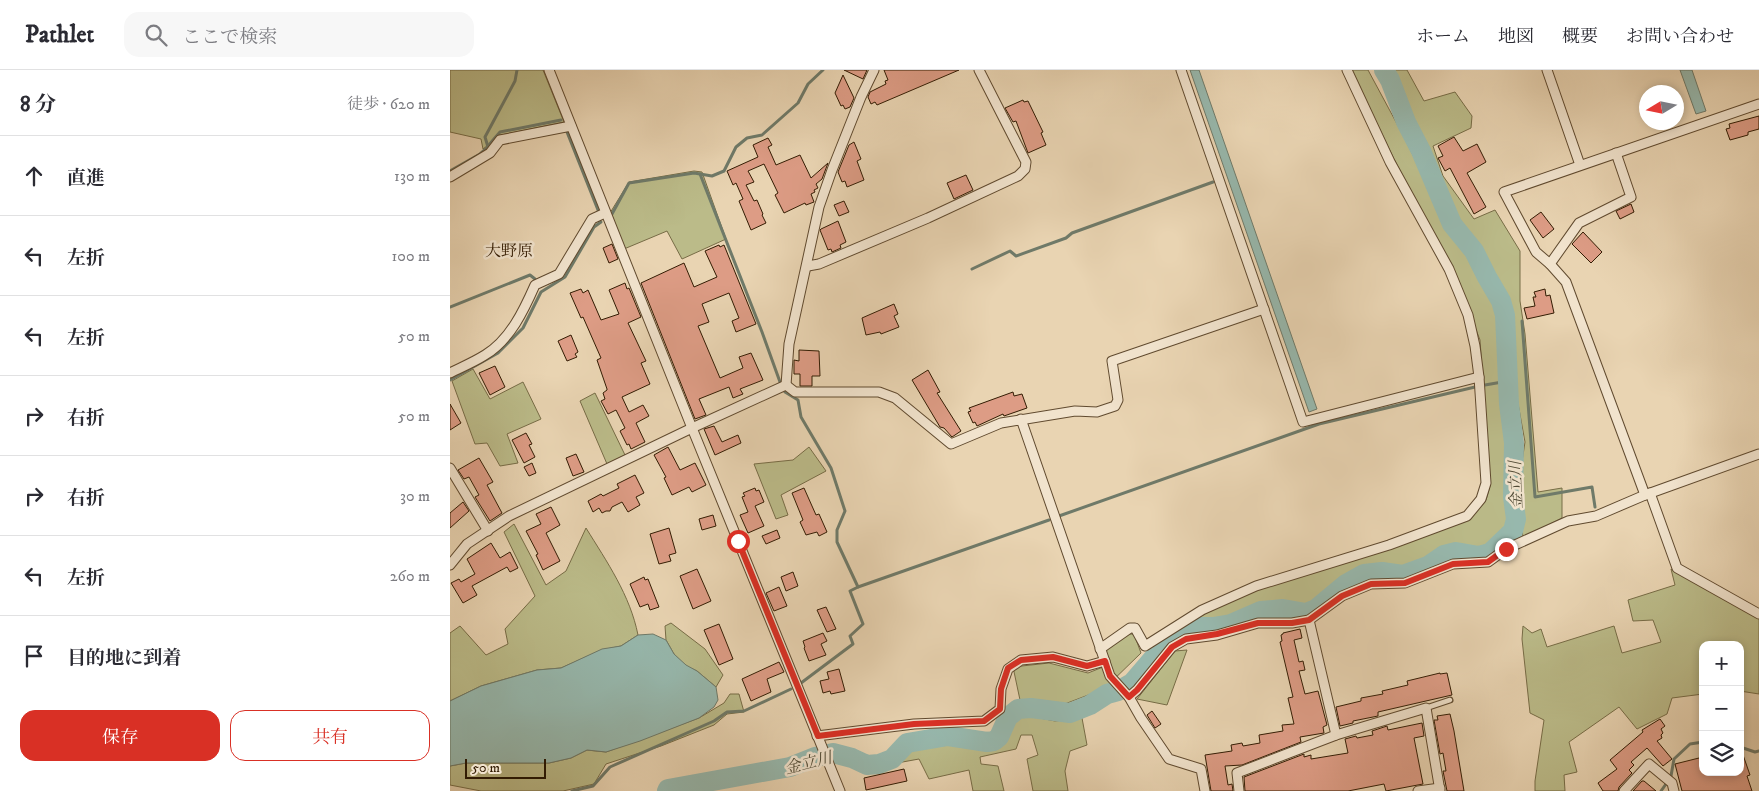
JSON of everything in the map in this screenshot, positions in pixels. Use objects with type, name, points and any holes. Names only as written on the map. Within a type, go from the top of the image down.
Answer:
[{"type":"street","points":[[549,70],[840,791]]},
{"type":"street","points":[[786,385],[789,344],[808,266],[819,207],[861,97],[874,70]]},
{"type":"street","points":[[808,266],[818,264],[928,218],[1018,176],[1025,169],[1026,162],[978,70]]},
{"type":"street","points":[[1181,70],[1303,422],[1479,377]]},
{"type":"street","points":[[1100,649],[1130,628],[1135,628],[1145,646],[1202,610],[1256,586],[1389,545],[1467,516],[1481,499],[1486,484],[1479,377],[1468,315],[1449,270],[1390,162],[1347,70]]},
{"type":"street","points":[[1547,70],[1580,165]]},
{"type":"street","points":[[1759,104],[1504,192],[1536,252],[1566,282],[1677,568],[1759,614]]},
{"type":"street","points":[[450,177],[490,153],[500,140],[571,126]]},
{"type":"street","points":[[1550,264],[1580,223],[1631,197],[1616,153]]},
{"type":"street","points":[[450,373],[487,354],[505,338],[524,310],[535,285],[559,274],[592,219],[606,213]]},
{"type":"street","points":[[786,385],[795,392],[879,392],[895,398],[951,444],[1001,423],[1075,411],[1097,412],[1115,406],[1118,400],[1112,361],[1264,309]]},
{"type":"street","points":[[450,565],[467,544],[510,516],[786,385]]},
{"type":"street","points":[[1020,420],[1110,676],[1129,697],[1141,718],[1170,759],[1201,769],[1205,791]]},
{"type":"street","points":[[1129,697],[1137,690],[1172,647],[1186,639],[1217,634],[1258,623],[1292,623],[1309,620],[1342,596],[1371,584],[1405,583],[1453,564],[1488,562],[1506,549],[1568,520],[1596,516],[1647,494],[1759,454]]},
{"type":"street","points":[[450,468],[488,531]]},
{"type":"street","points":[[1309,620],[1336,735]]},
{"type":"street","points":[[818,736],[914,724],[984,721],[1000,709],[1001,689],[1008,668],[1021,660],[1053,657],[1087,666],[1105,661]]},
{"type":"street","points":[[1239,791],[1237,772],[1336,735],[1426,708],[1440,789],[1418,791]]},
{"type":"street","points":[[1624,791],[1649,764],[1672,783],[1674,791]]},
{"type":"lane","points":[[1426,708],[1450,700]]},
{"type":"green space","points":[[450,70],[543,70],[564,122],[501,135],[483,149],[481,139],[450,132]]},
{"type":"green space","points":[[1351,70],[1368,70],[1403,135],[1450,230],[1473,256],[1484,283],[1499,308],[1510,525],[1481,551],[1448,547],[1425,563],[1403,570],[1384,567],[1354,573],[1305,608],[1266,605],[1220,622],[1193,620],[1256,588],[1469,519],[1486,500],[1490,486],[1480,340],[1451,265],[1396,163]]},
{"type":"green space","points":[[1387,70],[1407,70],[1424,101],[1455,92],[1472,116],[1471,128],[1433,146],[1443,176],[1474,219],[1495,210],[1520,251],[1520,301],[1525,334],[1538,492],[1562,488],[1562,518],[1523,538],[1518,488],[1525,442],[1517,398],[1508,303],[1479,248],[1454,218],[1440,180]]},
{"type":"green space","points":[[694,171],[702,172],[726,239],[682,259],[667,231],[624,249],[610,213],[629,182]]},
{"type":"green space","points":[[473,369],[490,399],[523,382],[541,419],[507,434],[518,463],[500,466],[487,443],[475,444],[452,381]]},
{"type":"green space","points":[[595,393],[625,455],[607,464],[580,401]]},
{"type":"green space","points":[[809,447],[826,471],[781,495],[788,515],[776,519],[754,464],[793,460]]},
{"type":"green space","points":[[514,524],[546,585],[566,571],[586,528],[610,566],[624,593],[638,635],[621,646],[602,650],[561,668],[537,670],[481,686],[450,701],[450,633],[460,626],[486,655],[508,644],[505,629],[535,596],[504,532]]},
{"type":"green space","points":[[1671,569],[1759,617],[1759,694],[1744,692],[1744,641],[1699,641],[1699,695],[1672,698],[1667,714],[1637,729],[1619,707],[1569,742],[1577,772],[1564,775],[1565,791],[1535,791],[1544,720],[1530,713],[1522,639],[1523,626],[1532,633],[1541,629],[1547,647],[1614,626],[1622,653],[1661,642],[1653,620],[1633,621],[1628,600],[1675,585]]},
{"type":"green space","points":[[671,623],[705,649],[723,675],[716,687],[697,671],[686,666],[674,654],[666,640],[665,626]]},
{"type":"green space","points":[[1129,634],[1134,634],[1141,653],[1104,689],[1062,705],[1020,700],[1013,667],[1049,663],[1088,673],[1108,665],[1106,650]]},
{"type":"green space","points":[[1187,650],[1167,705],[1137,699],[1175,651]]},
{"type":"green space","points":[[730,694],[739,694],[744,712],[727,714],[714,725],[661,746],[606,764],[594,784],[563,791],[481,791],[450,785],[450,766],[466,763],[549,763],[571,758],[587,750],[606,752],[699,718],[724,703]]},
{"type":"green space","points":[[1030,716],[1055,721],[1082,718],[1087,745],[1070,751],[1065,771],[1068,791],[1033,791],[1027,759],[1038,755],[1032,735],[1021,735],[1016,749],[980,757],[981,764],[998,766],[1004,791],[973,791],[969,770],[929,779],[919,759],[897,763],[910,747],[950,742],[978,749],[995,747],[1009,734],[1017,717]]},
{"type":"water","points":[[1190,70],[1199,70],[1317,409],[1309,412]]},
{"type":"water","points":[[1680,70],[1692,70],[1706,111],[1696,114]]},
{"type":"water","points":[[653,634],[666,640],[674,654],[716,687],[718,700],[714,707],[699,718],[606,752],[587,750],[571,758],[549,763],[466,763],[450,766],[450,701],[481,686],[537,670],[561,668],[602,649],[621,646],[638,635]]},
{"type":"building","points":[[844,70],[867,70],[863,79]]},
{"type":"building","points":[[884,70],[959,70],[877,105],[875,102],[871,104],[868,97],[870,92],[886,84],[885,81],[888,80]]},
{"type":"building","points":[[843,75],[854,98],[850,107],[845,109],[843,105],[841,106],[835,93]]},
{"type":"building","points":[[1023,100],[1024,102],[1028,101],[1043,132],[1041,133],[1046,145],[1028,153],[1016,121],[1013,122],[1005,108]]},
{"type":"building","points":[[1759,116],[1759,129],[1748,132],[1748,135],[1730,140],[1726,129],[1730,128],[1729,124]]},
{"type":"building","points":[[1454,137],[1463,151],[1477,144],[1486,162],[1467,173],[1486,207],[1474,214],[1450,168],[1445,171],[1438,158],[1443,156],[1438,146]]},
{"type":"building","points":[[768,138],[772,145],[768,147],[776,165],[800,155],[811,178],[828,163],[822,179],[816,184],[818,188],[811,194],[814,202],[806,205],[805,203],[784,213],[775,195],[778,193],[764,164],[748,171],[754,182],[746,185],[754,201],[757,200],[766,223],[751,230],[739,201],[743,199],[736,183],[733,185],[727,171],[758,157],[753,145]]},
{"type":"building","points":[[854,142],[861,159],[857,161],[864,180],[847,187],[845,181],[842,182],[838,172],[849,145]]},
{"type":"building","points":[[966,175],[973,190],[954,199],[947,183]]},
{"type":"building","points":[[844,201],[849,212],[839,216],[834,205]]},
{"type":"building","points":[[1631,204],[1634,212],[1620,219],[1616,211]]},
{"type":"building","points":[[1541,212],[1554,229],[1543,238],[1530,220]]},
{"type":"building","points":[[838,221],[846,242],[840,245],[841,248],[832,252],[831,249],[828,250],[820,230]]},
{"type":"building","points":[[1583,232],[1602,252],[1591,263],[1572,244]]},
{"type":"building","points":[[612,244],[618,259],[609,263],[603,248]]},
{"type":"building","points":[[719,245],[720,247],[724,245],[756,324],[736,332],[732,321],[739,318],[729,293],[702,304],[709,322],[698,326],[720,378],[743,368],[739,357],[751,353],[763,380],[740,389],[743,394],[733,398],[729,387],[699,399],[706,415],[695,419],[641,283],[684,263],[694,287],[717,277],[705,251]]},
{"type":"building","points":[[625,283],[641,317],[628,323],[646,361],[641,363],[650,384],[622,397],[629,412],[643,405],[649,416],[636,423],[645,442],[631,449],[620,431],[625,428],[616,410],[608,414],[601,401],[605,399],[603,393],[607,389],[597,360],[601,358],[570,293],[581,289],[583,293],[588,290],[601,320],[619,314],[609,290]]},
{"type":"building","points":[[1545,289],[1546,296],[1550,295],[1554,313],[1527,319],[1524,308],[1535,306],[1533,297],[1536,297],[1534,292]]},
{"type":"building","points":[[894,304],[898,314],[894,316],[899,327],[881,334],[880,332],[866,335],[862,318]]},
{"type":"building","points":[[571,335],[578,352],[575,354],[577,357],[567,361],[558,341]]},
{"type":"building","points":[[799,350],[819,351],[820,376],[812,376],[812,386],[800,386],[800,374],[794,374],[794,360],[799,361]]},
{"type":"building","points":[[495,366],[505,387],[490,395],[479,373]]},
{"type":"building","points":[[928,370],[940,392],[937,393],[961,431],[952,437],[944,428],[940,427],[912,380]]},
{"type":"building","points":[[1013,392],[1014,396],[1022,394],[1027,408],[1004,416],[1003,414],[977,426],[975,422],[973,423],[968,412],[971,411],[969,408]]},
{"type":"building","points":[[450,404],[461,423],[450,430]]},
{"type":"building","points":[[714,426],[722,442],[738,435],[741,443],[715,455],[704,429]]},
{"type":"building","points":[[526,433],[532,444],[529,445],[535,457],[524,463],[512,440]]},
{"type":"building","points":[[668,447],[680,470],[695,463],[706,485],[692,492],[689,487],[672,495],[664,478],[666,477],[654,455]]},
{"type":"building","points":[[576,454],[584,472],[573,476],[566,458]]},
{"type":"building","points":[[479,458],[493,482],[487,485],[502,513],[490,521],[475,497],[479,495],[469,477],[464,479],[458,470]]},
{"type":"building","points":[[532,463],[536,473],[529,476],[524,467]]},
{"type":"building","points":[[635,475],[644,493],[636,497],[640,505],[628,512],[622,502],[612,507],[610,511],[602,513],[599,508],[593,512],[588,501],[619,488],[617,484]]},
{"type":"building","points":[[755,488],[756,491],[759,490],[764,502],[755,506],[764,526],[748,533],[740,515],[748,512],[742,497],[745,496],[743,493]]},
{"type":"building","points":[[804,488],[816,515],[819,514],[827,532],[819,536],[817,532],[806,535],[800,522],[803,520],[792,493]]},
{"type":"building","points":[[463,502],[469,511],[450,528],[450,513]]},
{"type":"building","points":[[551,507],[560,525],[546,533],[560,561],[543,570],[536,555],[538,554],[526,531],[541,524],[536,514]]},
{"type":"building","points":[[713,515],[716,526],[702,530],[699,519]]},
{"type":"building","points":[[669,528],[676,553],[669,555],[671,561],[659,564],[650,534]]},
{"type":"building","points":[[777,530],[780,538],[766,544],[762,536]]},
{"type":"building","points":[[491,543],[500,558],[510,552],[518,568],[510,572],[507,567],[472,586],[477,595],[463,603],[451,583],[459,579],[461,582],[475,574],[467,559]]},
{"type":"building","points":[[697,569],[711,601],[693,609],[680,576]]},
{"type":"building","points":[[793,572],[798,586],[786,591],[781,577]]},
{"type":"building","points":[[644,577],[645,580],[648,579],[659,607],[650,610],[648,604],[640,607],[630,584]]},
{"type":"building","points":[[779,587],[787,606],[774,611],[766,593]]},
{"type":"building","points":[[826,607],[836,629],[827,632],[817,610]]},
{"type":"building","points":[[719,624],[733,659],[719,665],[704,630]]},
{"type":"building","points":[[1300,629],[1302,638],[1294,640],[1299,662],[1303,661],[1305,670],[1299,671],[1305,694],[1318,691],[1327,725],[1323,727],[1324,733],[1300,737],[1301,742],[1242,765],[1225,766],[1228,785],[1232,784],[1233,791],[1211,791],[1205,755],[1232,751],[1231,745],[1242,743],[1243,746],[1260,743],[1259,735],[1283,731],[1282,725],[1294,724],[1288,698],[1293,697],[1280,642],[1282,641],[1281,635],[1283,633]]},
{"type":"building","points":[[823,633],[827,641],[821,644],[826,655],[809,661],[803,641]]},
{"type":"building","points":[[779,662],[784,672],[767,679],[771,692],[751,701],[742,679]]},
{"type":"building","points":[[839,669],[845,691],[831,694],[830,691],[823,693],[820,681],[829,679],[827,672]]},
{"type":"building","points":[[1447,673],[1452,695],[1378,712],[1378,716],[1353,721],[1353,723],[1340,726],[1336,707],[1361,701],[1361,698],[1383,694],[1382,691],[1408,685],[1407,681]]},
{"type":"building","points":[[1152,711],[1161,724],[1155,728],[1147,715]]},
{"type":"building","points":[[1450,714],[1464,791],[1447,791],[1443,771],[1446,771],[1443,753],[1440,754],[1434,720],[1438,720],[1437,716]]},
{"type":"building","points":[[1660,719],[1665,726],[1661,729],[1663,733],[1661,735],[1662,738],[1657,741],[1672,759],[1663,766],[1647,748],[1631,762],[1634,765],[1629,770],[1632,773],[1619,787],[1618,791],[1603,791],[1598,783],[1617,769],[1610,760],[1643,732],[1642,730]]},
{"type":"building","points":[[1422,723],[1424,736],[1414,738],[1423,784],[1386,791],[1384,784],[1348,791],[1245,791],[1244,777],[1304,754],[1304,757],[1311,755],[1311,759],[1348,753],[1345,739],[1373,735],[1372,731],[1387,726],[1388,730]]},
{"type":"building","points":[[1699,758],[1699,776],[1744,776],[1744,758],[1750,775],[1747,776],[1752,791],[1682,791],[1675,764]]},
{"type":"building","points":[[904,769],[907,781],[866,790],[864,778]]},
{"type":"building","points":[[1644,781],[1656,791],[1633,791]]},
{"type":"waterway","points":[[450,171],[480,154],[488,147],[485,137],[515,81],[517,70]]},
{"type":"waterway","points":[[612,214],[629,183],[694,173],[712,176],[724,171],[736,147],[747,138],[762,135],[798,103],[808,84],[823,70]]},
{"type":"waterway","name":"金立川","points":[[667,791],[668,789],[790,767],[815,757],[833,753],[852,758],[867,765],[879,764],[892,759],[907,743],[948,736],[987,742],[994,741],[999,737],[1008,717],[1018,709],[1031,708],[1070,713],[1090,705],[1107,694],[1118,691],[1132,683],[1174,634],[1191,627],[1213,627],[1231,624],[1261,611],[1283,609],[1306,613],[1316,609],[1346,584],[1364,574],[1382,572],[1403,575],[1428,566],[1444,555],[1456,552],[1479,556],[1490,553],[1513,531],[1516,519],[1513,497],[1514,443],[1509,404],[1505,315],[1501,301],[1474,251],[1452,224],[1384,70]]},
{"type":"waterway","points":[[488,146],[500,132],[561,120]]},
{"type":"waterway","points":[[567,132],[598,210]]},
{"type":"waterway","points":[[700,174],[780,382]]},
{"type":"waterway","points":[[972,269],[1010,251],[1016,256],[1066,238],[1072,233],[1213,182]]},
{"type":"waterway","points":[[450,380],[498,353],[523,328],[541,292],[565,277],[594,227],[601,222]]},
{"type":"waterway","points":[[450,307],[530,275],[535,279]]},
{"type":"waterway","points":[[1522,321],[1535,497],[1592,487],[1595,507]]},
{"type":"waterway","points":[[1485,385],[1508,381]]},
{"type":"waterway","points":[[1059,516],[1319,424],[1475,387]]},
{"type":"waterway","points":[[785,392],[798,400],[801,417],[831,468],[845,511],[837,530],[837,542],[858,587],[850,591],[863,624],[850,636],[853,644],[801,683]]},
{"type":"waterway","points":[[858,587],[1049,520]]},
{"type":"waterway","points":[[572,791],[593,786],[610,767],[714,721],[727,712],[744,711],[791,689]]},
{"type":"waterway","points":[[1671,776],[1674,759],[1690,744],[1699,743]]},
{"type":"waterway","points":[[1744,748],[1755,752],[1759,751]]},
{"type":"waterway","points":[[1661,791],[1666,784]]},
{"type":"district","name":"大野原","points":[[509,250]]},
{"type":"route","points":[[738,541],[818,736],[914,724],[984,721],[1000,709],[1001,689],[1008,668],[1021,660],[1053,657],[1087,666],[1105,661],[1110,676],[1129,697],[1137,690],[1172,647],[1186,639],[1217,634],[1258,623],[1292,623],[1309,620],[1342,596],[1371,584],[1405,583],[1453,564],[1488,562],[1506,549]]}]
